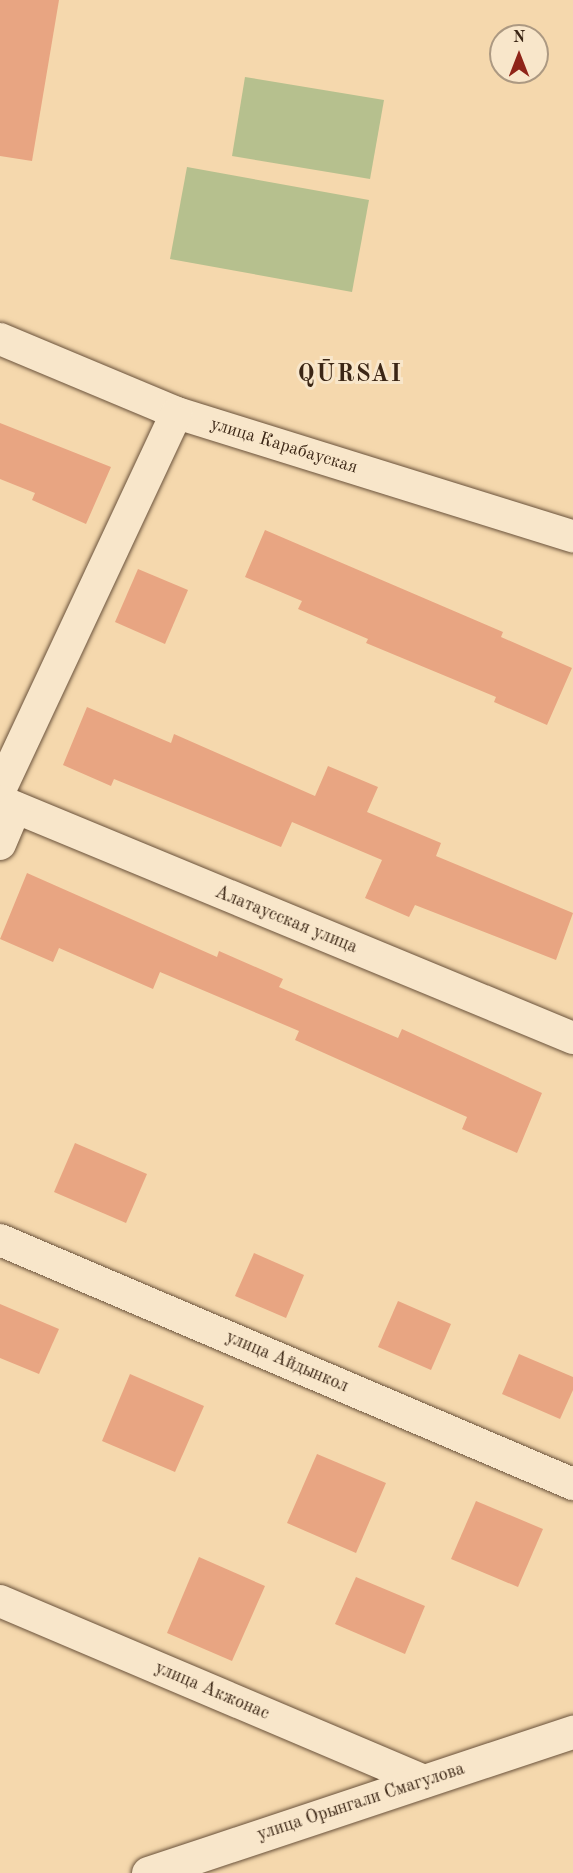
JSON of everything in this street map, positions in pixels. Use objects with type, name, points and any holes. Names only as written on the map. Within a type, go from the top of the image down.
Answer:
[{"type":"main road","name":"улица Орынгали Смагулова","points":[[148,1873],[573,1732]]},
{"type":"street","name":"улица Карабауская","points":[[0,339],[177,413],[573,536]]},
{"type":"street","points":[[0,844],[5,800],[177,413]]},
{"type":"street","name":"Алатаусская улица","points":[[5,800],[573,1038]]},
{"type":"street","name":"улица Айдынкол","points":[[0,1240],[573,1484]]},
{"type":"street","name":"улица Акжонас","points":[[0,1601],[425,1781]]},
{"type":"green space","points":[[245,77],[384,100],[370,179],[232,156]]},
{"type":"green space","points":[[187,167],[369,200],[352,292],[170,259]]},
{"type":"building","points":[[0,0],[59,0],[32,161],[0,156]]},
{"type":"building","points":[[0,423],[111,467],[86,524],[32,500],[35,493],[0,479]]},
{"type":"building","points":[[265,530],[503,632],[501,637],[572,668],[547,725],[494,702],[496,697],[366,643],[368,639],[298,609],[302,601],[245,577]]},
{"type":"building","points":[[138,569],[188,590],[165,644],[115,622]]},
{"type":"building","points":[[87,707],[171,743],[174,734],[315,796],[328,766],[378,787],[367,812],[441,843],[436,856],[573,913],[556,960],[415,905],[409,917],[365,898],[382,860],[292,822],[281,847],[114,779],[111,786],[63,765]]},
{"type":"building","points":[[27,873],[217,957],[219,951],[283,979],[279,987],[398,1038],[402,1029],[542,1093],[517,1153],[462,1129],[467,1117],[295,1040],[299,1031],[160,972],[153,989],[59,948],[53,962],[0,939]]},
{"type":"building","points":[[75,1143],[147,1174],[126,1223],[54,1192]]},
{"type":"building","points":[[254,1253],[304,1275],[286,1318],[235,1296]]},
{"type":"building","points":[[398,1301],[451,1324],[431,1370],[378,1347]]},
{"type":"building","points":[[0,1304],[59,1329],[39,1374],[0,1358]]},
{"type":"building","points":[[519,1354],[573,1377],[573,1390],[560,1419],[502,1394]]},
{"type":"building","points":[[130,1374],[204,1406],[175,1472],[102,1441]]},
{"type":"building","points":[[317,1454],[386,1483],[356,1553],[287,1523]]},
{"type":"building","points":[[476,1501],[543,1529],[518,1587],[451,1559]]},
{"type":"building","points":[[199,1557],[265,1586],[232,1661],[167,1633]]},
{"type":"building","points":[[356,1577],[425,1606],[405,1654],[335,1624]]},
{"type":"district","name":"QŪRSAI","points":[[350,376]]}]
